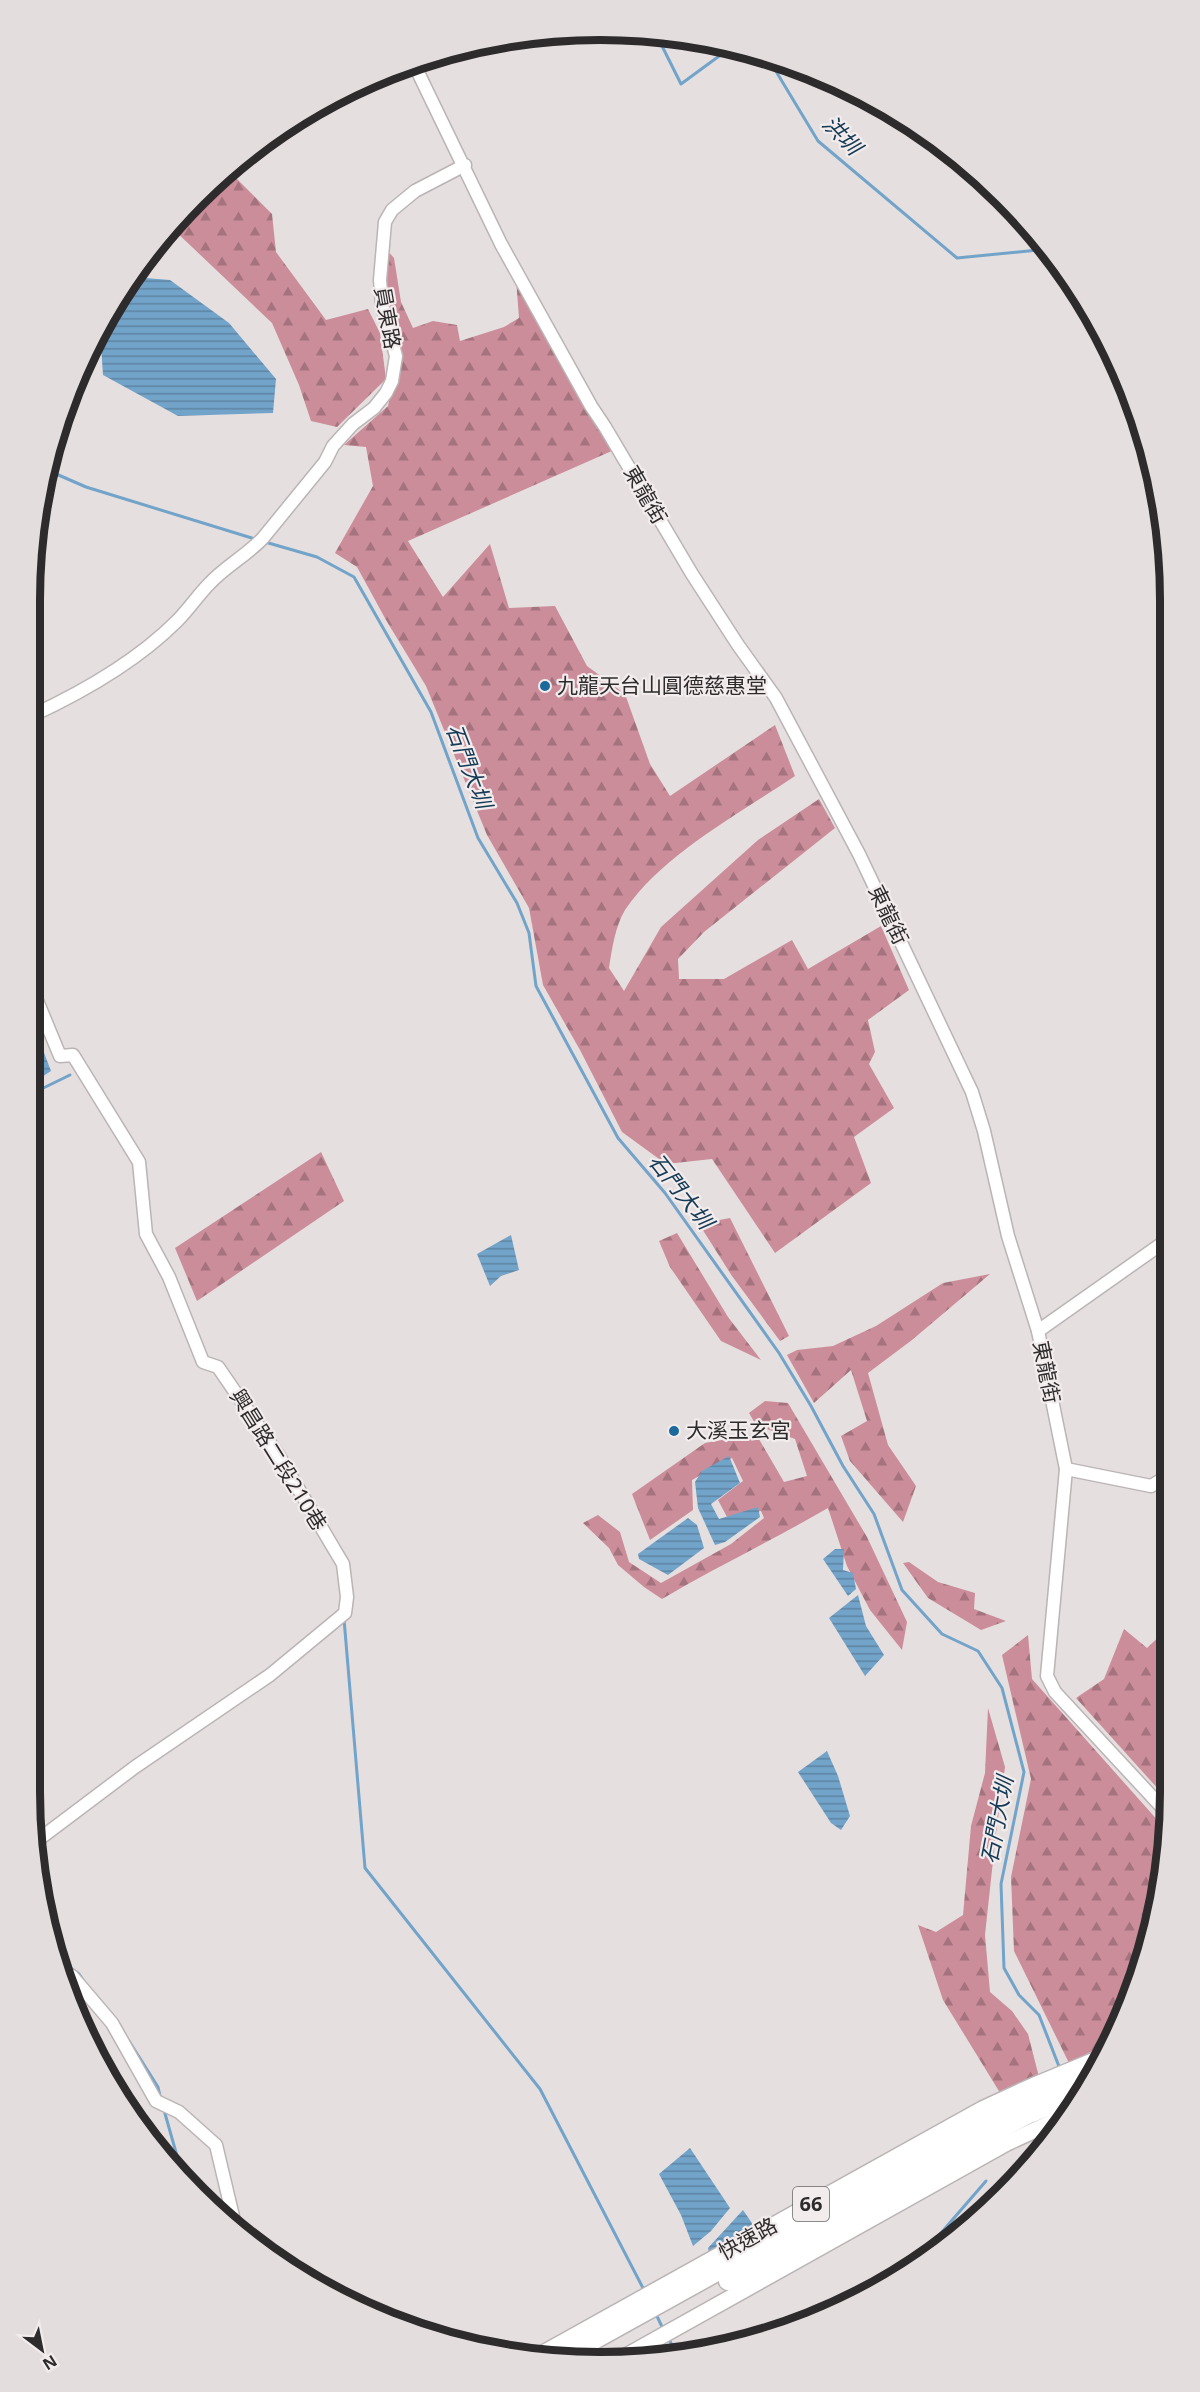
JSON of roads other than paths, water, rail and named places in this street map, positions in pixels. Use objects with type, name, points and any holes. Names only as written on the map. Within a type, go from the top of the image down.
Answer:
[{"type":"highway","name":"66","points":[[592,2348],[994,2118],[1086,2070]]},
{"type":"highway","name":"66","points":[[592,2348],[1000,2129],[1068,2099]]},
{"type":"main road","name":"快速路","points":[[550,2349],[982,2109],[1032,2086],[1086,2070]]},
{"type":"main road","name":"快速路","points":[[637,2350],[1007,2143],[1051,2123]]},
{"type":"street","name":"東龍街","points":[[418,71],[465,165],[501,244],[586,398],[692,574],[776,698],[859,854],[972,1092],[984,1131],[1008,1236],[1038,1331],[1066,1470],[1047,1676],[1055,1692],[1159,1805]]},
{"type":"street","name":"員東路","points":[[40,712],[74,696],[115,670],[176,622],[209,584],[253,549],[325,462],[333,446],[353,424],[374,408],[386,393],[392,381],[396,356],[382,305],[380,280],[385,222],[392,210],[415,191],[465,165]]},
{"type":"street","name":"興昌路二段210巷","points":[[40,1008],[60,1056],[73,1056],[139,1162],[146,1234],[169,1277],[203,1362],[218,1367],[279,1456],[343,1564],[347,1597],[342,1615],[270,1675],[135,1767],[43,1837]]},
{"type":"street","points":[[1038,1331],[1160,1245]]},
{"type":"street","points":[[1066,1470],[1151,1486],[1160,1481]]},
{"type":"street","points":[[71,1976],[112,2023],[163,2104],[178,2112],[216,2145],[232,2214]]},
{"type":"water","points":[[143,278],[170,280],[229,323],[276,379],[273,413],[178,416],[103,375],[101,347],[115,320]]},
{"type":"water","points":[[40,1042],[51,1071],[40,1078]]},
{"type":"water","points":[[511,1235],[519,1270],[501,1276],[490,1286],[477,1254]]},
{"type":"water","points":[[729,1456],[740,1483],[711,1504],[719,1519],[758,1507],[760,1517],[725,1542],[715,1545],[698,1508],[695,1482],[702,1471]]},
{"type":"water","points":[[688,1518],[697,1525],[704,1548],[668,1575],[639,1559],[638,1554]]},
{"type":"water","points":[[835,1549],[844,1549],[843,1570],[853,1573],[856,1589],[848,1596],[823,1559]]},
{"type":"water","points":[[858,1595],[866,1626],[884,1655],[865,1676],[829,1618]]},
{"type":"water","points":[[827,1751],[838,1776],[850,1816],[841,1830],[831,1823],[798,1772]]},
{"type":"water","points":[[690,2148],[730,2208],[711,2231],[693,2246],[681,2215],[659,2174]]},
{"type":"water","points":[[743,2210],[756,2229],[709,2253],[708,2248]]},
{"type":"waterway","name":"洪圳","points":[[661,44],[681,84],[722,54]]},
{"type":"waterway","name":"洪圳","points":[[774,68],[818,141],[957,258],[1037,250]]},
{"type":"waterway","name":"石門大圳","points":[[55,474],[86,487],[255,539]]},
{"type":"waterway","name":"石門大圳","points":[[265,542],[317,557],[354,577],[431,712],[478,838],[517,903],[529,933],[536,986],[618,1138],[665,1193],[779,1353],[843,1466],[874,1514],[902,1590],[942,1634],[978,1651],[1002,1688],[1024,1772],[1001,1884],[1004,1968],[1019,1995],[1039,2015],[1060,2069]]},
{"type":"waterway","points":[[40,1090],[70,1075]]},
{"type":"waterway","points":[[344,1619],[365,1868],[540,2089],[644,2290]]},
{"type":"waterway","points":[[68,1966],[79,1974],[85,1983]]},
{"type":"waterway","points":[[129,2041],[158,2087],[161,2100]]},
{"type":"waterway","points":[[164,2110],[177,2159]]},
{"type":"waterway","points":[[934,2241],[986,2181]]},
{"type":"waterway","points":[[655,2312],[664,2331]]},
{"type":"waterway","points":[[669,2339],[673,2347]]},
{"type":"place","name":"九龍天台山圓德慈惠堂","points":[[545,686]]},
{"type":"place","name":"大溪玉玄宮","points":[[674,1431]]}]
